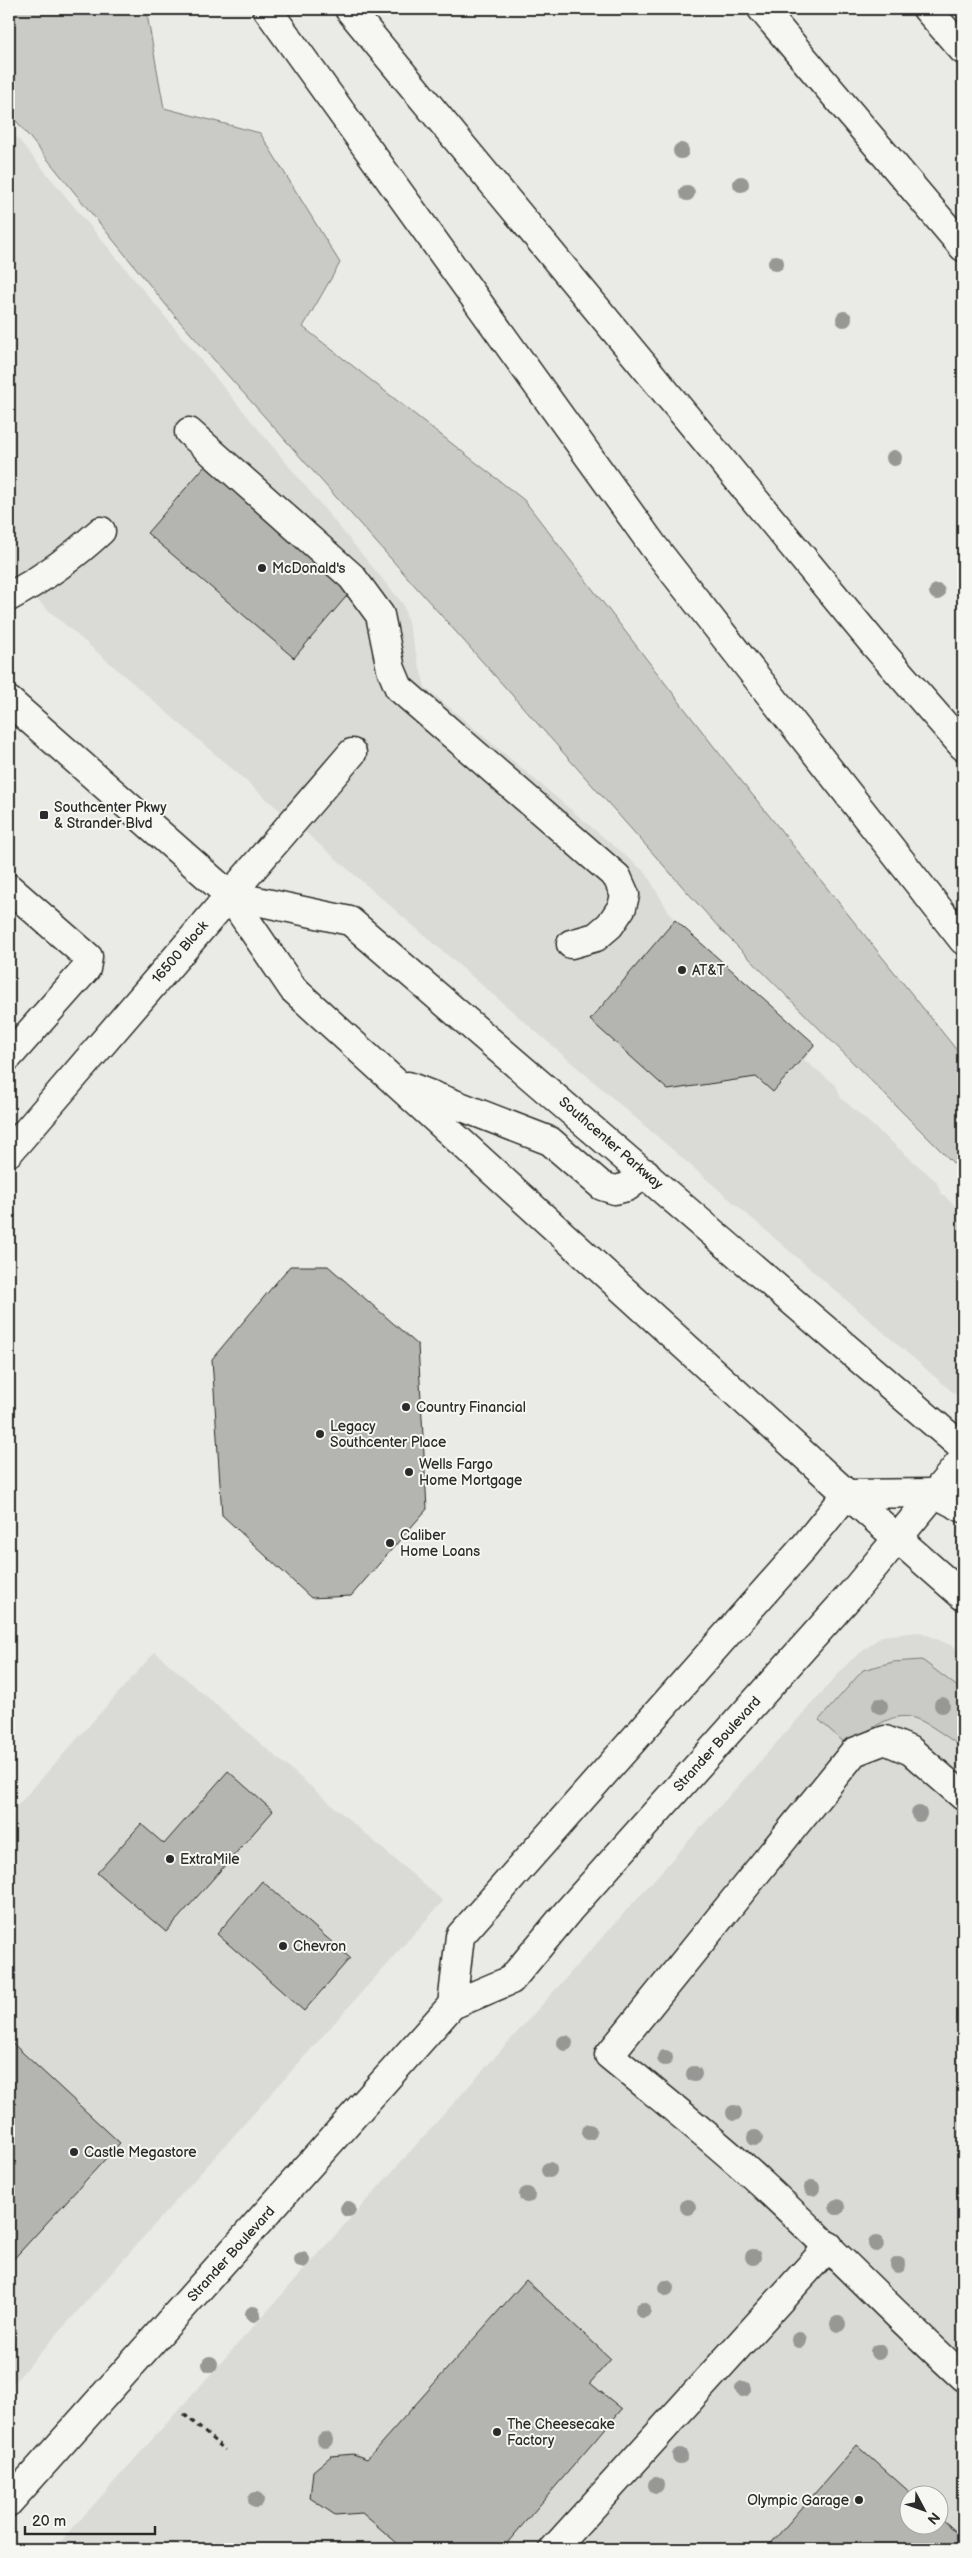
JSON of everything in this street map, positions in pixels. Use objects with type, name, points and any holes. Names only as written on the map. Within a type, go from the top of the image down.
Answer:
[{"type":"main road","points":[[267,9],[654,547],[963,940]]},
{"type":"main road","points":[[349,9],[861,628],[963,746]]},
{"type":"main road","points":[[762,9],[963,247]]},
{"type":"main road","points":[[927,9],[963,50]]},
{"type":"main road","points":[[188,432],[352,577],[380,614],[391,668],[399,688],[618,877],[625,895],[622,907],[610,925],[596,937],[571,944]]},
{"type":"main road","points":[[9,596],[44,578],[74,556],[101,531]]},
{"type":"main road","name":"Southcenter Parkway","points":[[9,701],[230,895],[292,989],[847,1494],[963,1596]]},
{"type":"main road","name":"16500 Block","points":[[9,1152],[352,753]]},
{"type":"main road","points":[[9,888],[88,957],[86,969],[9,1056]]},
{"type":"main road","name":"Southcenter Parkway","points":[[230,895],[350,920],[963,1448]]},
{"type":"main road","points":[[393,1080],[550,1141],[602,1186],[615,1190],[627,1187],[646,1173]]},
{"type":"main road","name":"Strander Boulevard","points":[[9,2502],[452,2005],[511,1980],[569,1910],[854,1591],[963,1458]]},
{"type":"main road","points":[[934,1493],[963,1525]]},
{"type":"main road","points":[[452,2005],[460,1936],[804,1547],[847,1494],[934,1493],[963,1508]]},
{"type":"main road","points":[[963,1796],[911,1751],[885,1740],[854,1752],[609,2055],[754,2177],[829,2246],[900,2319],[963,2377]]},
{"type":"main road","points":[[554,2549],[829,2246]]},
{"type":"path","points":[[184,2414],[225,2450]]},
{"type":"shaded area","points":[[9,9],[146,9],[164,108],[260,133],[340,263],[303,327],[524,500],[715,748],[963,1058],[963,1173],[721,930],[175,316],[9,112]]},
{"type":"shaded area","points":[[9,128],[403,604],[425,687],[646,873],[671,916],[815,1045],[804,1060],[836,1085],[841,1098],[936,1181],[941,1193],[963,1213],[963,1401],[9,576]]},
{"type":"shaded area","points":[[920,1632],[953,1646],[963,1655],[963,2549],[54,2549],[850,1661],[882,1636]]},
{"type":"shaded area","points":[[155,1652],[443,1901],[9,2388],[9,1815]]},
{"type":"shaded area","points":[[922,1660],[963,1691],[963,1748],[929,1725],[906,1716],[882,1723],[847,1745],[819,1720],[863,1670],[893,1662]]},
{"type":"building","name":"McDonald's","points":[[205,466],[351,591],[294,658],[147,533]]},
{"type":"building","name":"AT&T","points":[[675,920],[815,1044],[773,1092],[756,1077],[668,1090],[590,1020]]},
{"type":"building","name":"Legacy Southcenter Place","points":[[290,1266],[328,1266],[418,1345],[427,1509],[351,1596],[311,1598],[222,1515],[212,1359]]},
{"type":"building","name":"ExtraMile","points":[[228,1771],[273,1811],[166,1932],[97,1873],[141,1824],[164,1844]]},
{"type":"building","name":"Chevron","points":[[262,1881],[350,1958],[304,2011],[217,1934]]},
{"type":"building","points":[[9,2040],[120,2143],[9,2264]]},
{"type":"building","name":"The Cheesecake Factory","points":[[526,2280],[611,2359],[590,2383],[622,2409],[502,2549],[404,2549],[362,2513],[335,2515],[310,2498],[313,2471],[331,2456],[353,2454],[367,2459]]},
{"type":"building","name":"Olympic Garage","points":[[857,2445],[903,2486],[900,2486],[900,2536],[950,2536],[950,2526],[963,2538],[963,2549],[766,2549]]},
{"type":"place","name":"McDonald's","points":[[262,568]]},
{"type":"place","name":"Southcenter Pkwy & Strander Blvd","points":[[44,815]]},
{"type":"place","name":"AT&T","points":[[682,970]]},
{"type":"place","name":"Country Financial","points":[[406,1407]]},
{"type":"place","name":"Legacy Southcenter Place","points":[[320,1434]]},
{"type":"place","name":"Wells Fargo Home Mortgage","points":[[409,1472]]},
{"type":"place","name":"Caliber Home Loans","points":[[390,1543]]},
{"type":"place","name":"ExtraMile","points":[[170,1859]]},
{"type":"place","name":"Chevron","points":[[283,1946]]},
{"type":"place","name":"Castle Megastore","points":[[74,2152]]},
{"type":"place","name":"The Cheesecake Factory","points":[[497,2432]]},
{"type":"place","name":"Olympic Garage","points":[[859,2500]]}]
